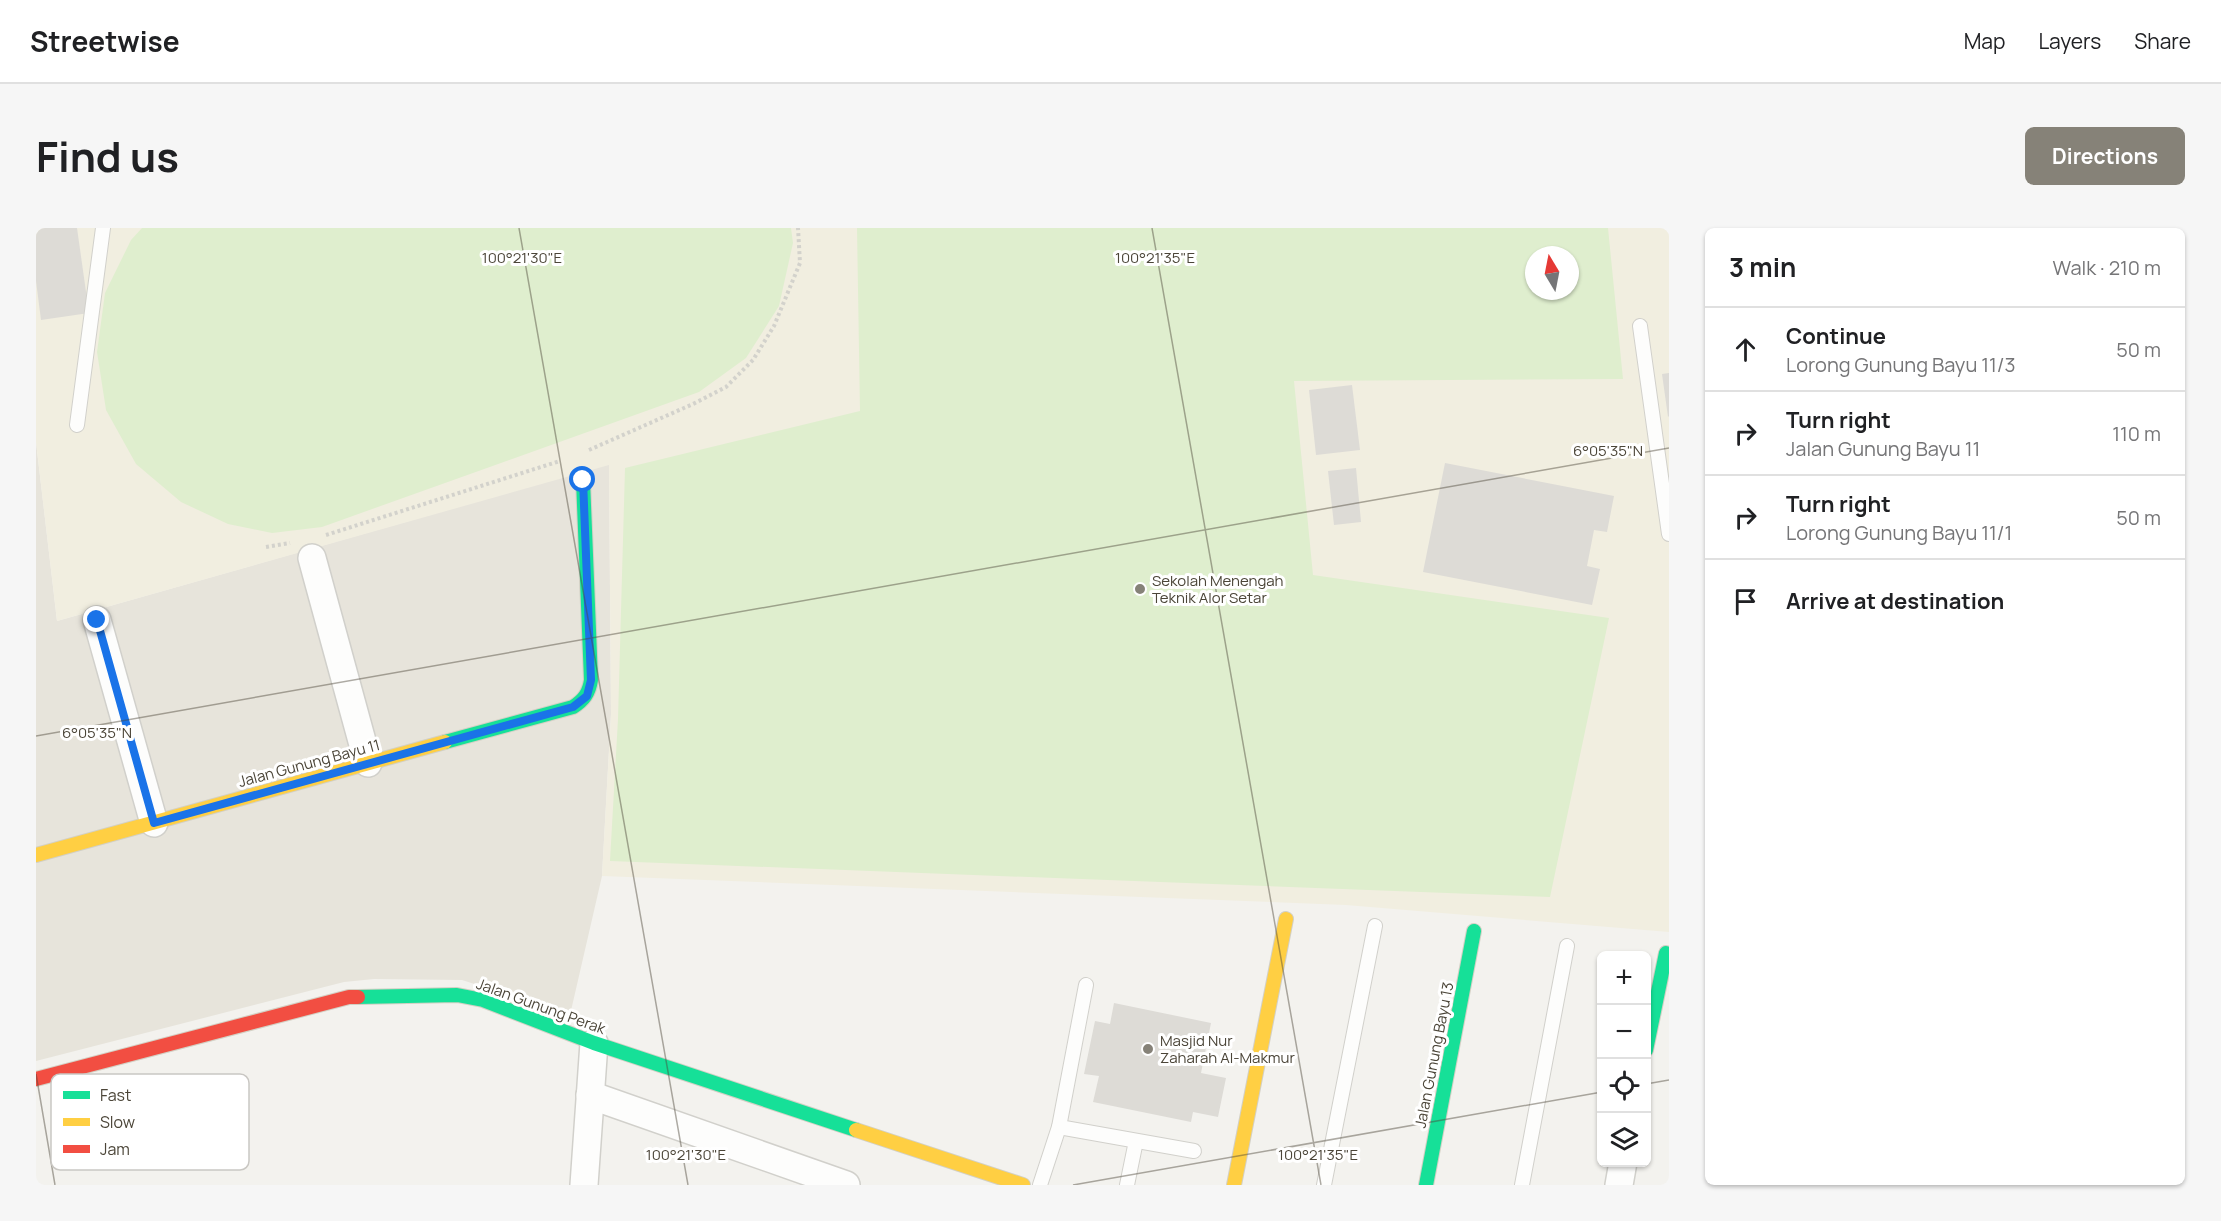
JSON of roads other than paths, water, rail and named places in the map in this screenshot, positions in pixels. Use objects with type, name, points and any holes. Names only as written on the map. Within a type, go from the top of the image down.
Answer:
[{"type":"street","name":"Jalan Gunung Bayu 11","points":[[36,855],[573,707],[587,696],[591,680],[583,480]]},
{"type":"street","points":[[311,545],[368,764]]},
{"type":"street","points":[[97,620],[154,823]]},
{"type":"street","points":[[1234,1185],[1286,919]]},
{"type":"street","name":"Jalan Gunung Bayu 13","points":[[1426,1185],[1474,931]]},
{"type":"street","points":[[1651,1030],[1666,953]]},
{"type":"street","name":"Jalan Gunung Perak","points":[[38,1073],[335,1000],[365,996],[457,995],[483,1000],[594,1043],[1023,1185]]},
{"type":"street","points":[[584,1185],[594,1043]]},
{"type":"street","points":[[590,1095],[846,1185]]},
{"type":"street","points":[[1619,1185],[1622,1167]]},
{"type":"lane","points":[[77,425],[103,228]]},
{"type":"lane","points":[[1640,326],[1669,534]]},
{"type":"lane","points":[[1324,1185],[1375,926]]},
{"type":"lane","points":[[1522,1185],[1568,946]]},
{"type":"lane","points":[[1040,1185],[1059,1127],[1086,986]]},
{"type":"lane","points":[[1059,1127],[1194,1151]]},
{"type":"lane","points":[[1127,1185],[1136,1140]]},
{"type":"place","name":"Sekolah Menengah Teknik Alor Setar","points":[[1140,589]]},
{"type":"place","name":"Masjid Nur Zaharah Al-Makmur","points":[[1148,1049]]}]
